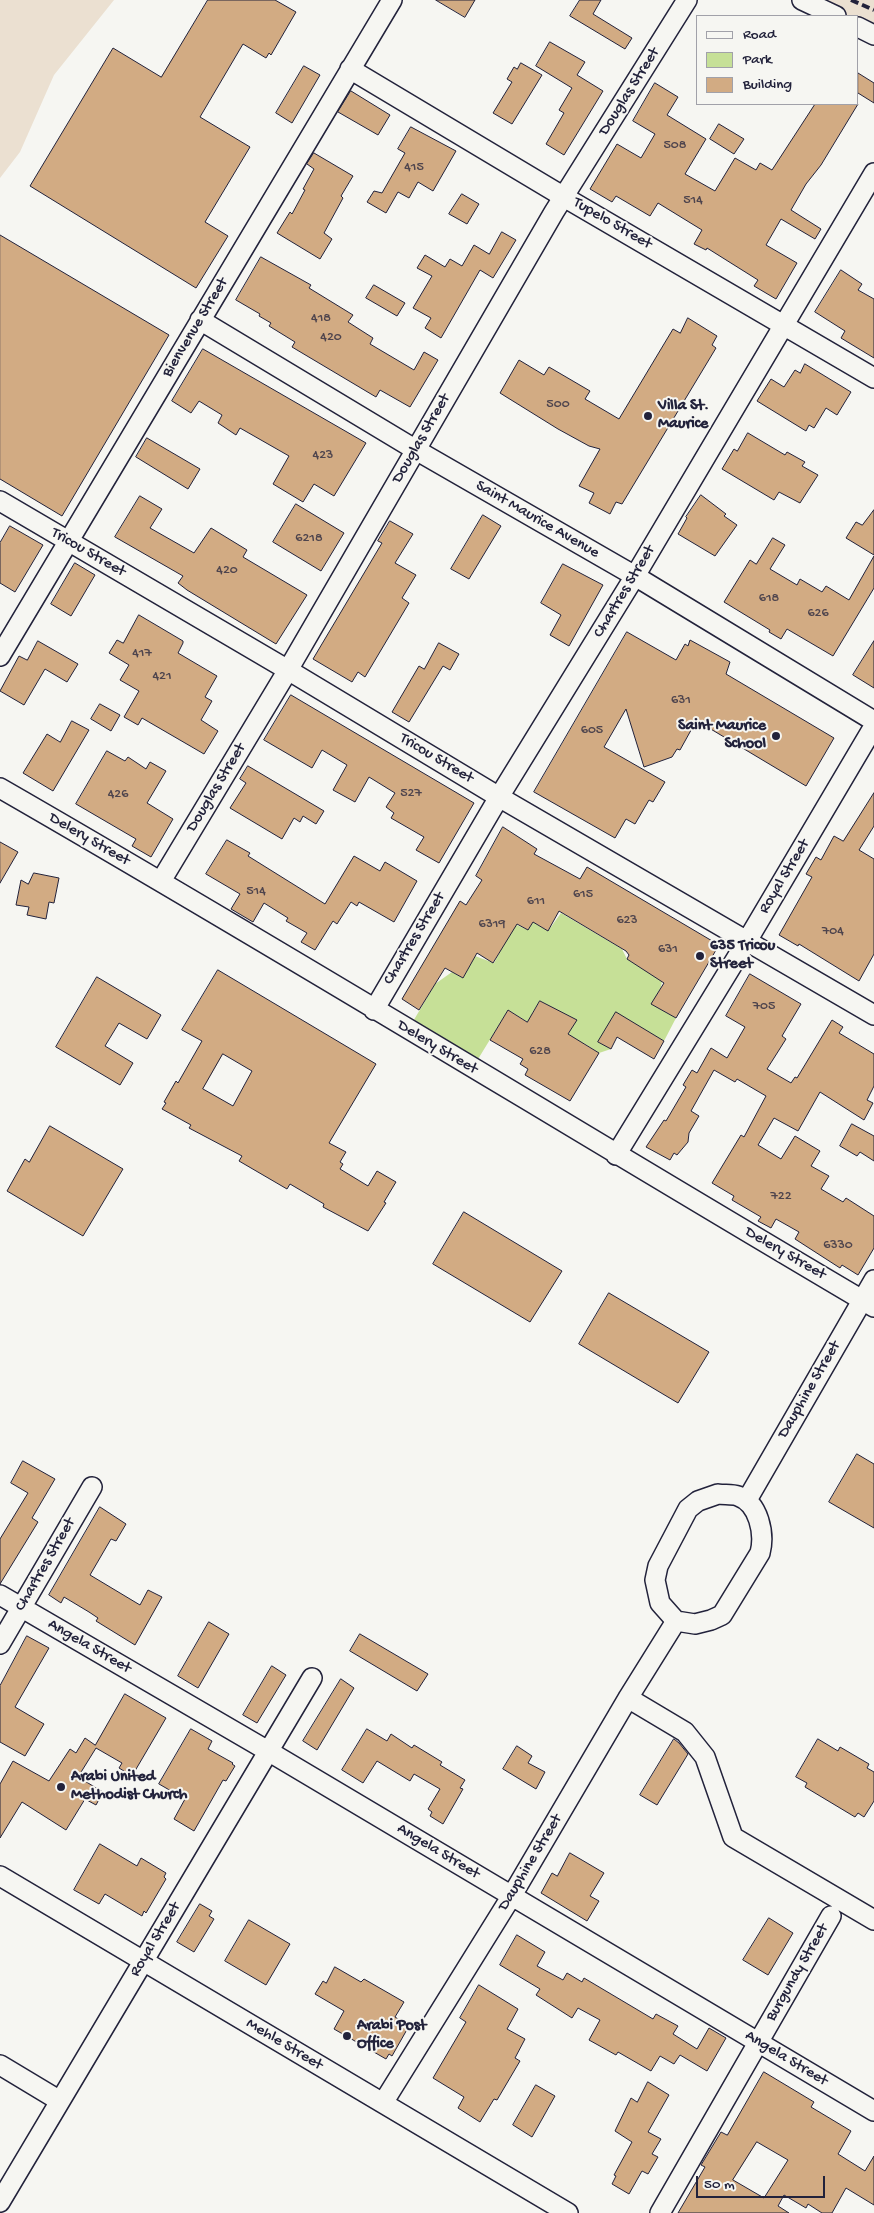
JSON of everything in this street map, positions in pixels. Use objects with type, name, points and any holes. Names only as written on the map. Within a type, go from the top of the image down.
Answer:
[{"type":"street","name":"Bienvenue Street","points":[[0,656],[392,0]]},
{"type":"street","name":"Douglas Street","points":[[161,881],[288,670],[564,196],[687,0]]},
{"type":"street","points":[[802,0],[834,15]]},
{"type":"street","points":[[859,28],[874,35]]},
{"type":"street","name":"Tupelo Street","points":[[350,69],[874,378]]},
{"type":"street","name":"Chartres Street","points":[[374,1010],[499,797],[635,576],[874,173]]},
{"type":"street","name":"Saint Maurice Avenue","points":[[200,320],[416,450],[635,576],[874,721]]},
{"type":"street","name":"Tricou Street","points":[[0,501],[288,670],[499,797],[874,1015]]},
{"type":"street","name":"Royal Street","points":[[616,1155],[747,941],[874,726]]},
{"type":"street","name":"Delery Street","points":[[0,788],[161,881],[616,1155],[868,1303]]},
{"type":"street","name":"Dauphine Street","points":[[747,1500],[868,1303],[874,1280]]},
{"type":"street","name":"Chartres Street","points":[[0,1644],[92,1487]]},
{"type":"street","points":[[718,1494],[736,1495],[747,1500],[754,1509],[758,1519],[763,1542],[760,1553],[722,1615],[695,1624],[676,1621],[660,1603],[655,1580],[658,1566],[688,1509],[698,1501],[718,1494]]},
{"type":"street","name":"Angela Street","points":[[0,1595],[268,1751],[874,2112]]},
{"type":"street","name":"Dauphine Street","points":[[383,2103],[511,1897],[628,1698],[676,1621]]},
{"type":"street","name":"Royal Street","points":[[0,2202],[312,1678]]},
{"type":"street","points":[[628,1698],[685,1732],[705,1757],[733,1838],[874,1920]]},
{"type":"street","name":"Mehle Street","points":[[0,1876],[568,2213]]},
{"type":"street","name":"Burgundy Street","points":[[660,2213],[831,1916]]},
{"type":"street","points":[[0,2065],[60,2102]]},
{"type":"shaded area","points":[[0,0],[114,0],[54,75],[20,152],[0,178]]},
{"type":"shaded area","points":[[798,0],[874,0],[874,36],[859,28],[859,15],[831,15]]},
{"type":"green space","points":[[561,913],[622,949],[627,959],[662,981],[652,1004],[676,1018],[664,1041],[616,1013],[599,1042],[611,1049],[599,1053],[585,1044],[566,1038],[576,1020],[540,1001],[532,1013],[543,1020],[534,1026],[508,1010],[472,1069],[408,1030],[435,984],[452,972],[463,978],[475,956],[494,963],[500,952],[510,922],[528,930],[533,922],[548,931]]},
{"type":"building","points":[[208,0],[275,0],[296,12],[271,55],[269,53],[266,58],[243,44],[200,117],[250,147],[205,222],[228,236],[196,288],[30,186],[113,48],[161,77]]},
{"type":"building","points":[[436,0],[475,0],[465,17]]},
{"type":"building","points":[[580,0],[601,0],[593,14],[632,38],[625,49],[570,16]]},
{"type":"building","points":[[550,42],[585,62],[577,75],[603,91],[564,155],[546,144],[564,113],[559,110],[572,88],[536,66]]},
{"type":"building","points":[[521,63],[542,75],[512,124],[493,113],[512,82],[507,79],[514,67],[517,69]]},
{"type":"building","points":[[304,66],[320,75],[292,123],[276,113]]},
{"type":"building","points":[[859,74],[874,83],[874,103],[859,94]]},
{"type":"building","points":[[655,83],[678,97],[667,115],[706,139],[685,174],[715,191],[735,158],[756,170],[760,163],[772,170],[814,105],[857,105],[791,210],[821,229],[815,239],[781,219],[766,245],[797,263],[776,299],[754,286],[758,280],[707,248],[706,250],[694,244],[702,230],[658,203],[650,216],[616,196],[612,202],[590,189],[617,144],[641,158],[655,134],[633,121]]},
{"type":"building","points":[[351,91],[390,115],[378,135],[338,112]]},
{"type":"building","points":[[719,124],[744,139],[734,154],[710,139]]},
{"type":"building","points":[[411,127],[456,151],[433,191],[418,182],[409,198],[398,192],[386,213],[367,202],[374,191],[382,193],[405,153],[398,149]]},
{"type":"building","points":[[314,153],[353,176],[341,196],[343,198],[324,233],[332,239],[320,259],[277,233],[290,212],[292,214],[305,190],[303,189],[314,169],[307,164]]},
{"type":"building","points":[[462,194],[479,204],[467,224],[449,214]]},
{"type":"building","points":[[502,232],[516,240],[493,278],[480,270],[441,338],[425,328],[431,318],[413,308],[432,276],[417,268],[425,255],[445,267],[450,259],[462,266],[474,245],[489,254]]},
{"type":"building","points":[[0,235],[169,335],[62,516],[0,479]]},
{"type":"building","points":[[261,257],[311,285],[309,288],[353,315],[348,322],[373,338],[370,344],[414,370],[424,352],[438,360],[410,407],[380,390],[376,397],[292,347],[295,342],[269,326],[271,323],[259,316],[260,314],[236,300]]},
{"type":"building","points":[[841,270],[862,284],[858,290],[874,299],[874,358],[841,338],[845,331],[815,312]]},
{"type":"building","points":[[374,285],[405,303],[397,316],[366,298]]},
{"type":"building","name":"Villa St. Maurice","points":[[688,318],[717,336],[712,345],[716,348],[622,504],[616,502],[610,514],[589,503],[594,493],[579,486],[600,449],[589,446],[558,429],[500,393],[519,360],[544,375],[549,367],[590,391],[585,399],[619,419],[673,329],[680,333]]},
{"type":"building","points":[[203,349],[366,443],[334,496],[314,484],[303,502],[273,484],[289,456],[240,428],[236,435],[218,423],[222,415],[199,401],[191,413],[172,401]]},
{"type":"building","points":[[805,364],[851,392],[837,415],[826,408],[814,428],[809,425],[806,431],[757,401],[771,379],[784,387],[795,370],[800,373]]},
{"type":"building","points":[[748,433],[785,455],[787,452],[805,462],[802,466],[818,475],[800,503],[779,492],[774,500],[722,469],[734,449],[737,451]]},
{"type":"building","points":[[147,438],[200,469],[188,489],[136,457]]},
{"type":"building","points":[[701,495],[737,525],[715,556],[678,534],[686,517]]},
{"type":"building","points":[[140,496],[162,509],[150,528],[194,553],[211,528],[247,550],[243,557],[307,595],[276,644],[187,590],[178,583],[183,576],[115,537]]},
{"type":"building","points":[[296,504],[344,533],[321,571],[273,542]]},
{"type":"building","points":[[874,510],[874,555],[846,538],[856,522],[862,525]]},
{"type":"building","points":[[483,515],[501,526],[469,579],[451,569]]},
{"type":"building","points":[[390,521],[413,534],[395,563],[416,575],[402,598],[409,603],[365,677],[358,672],[352,682],[313,659],[382,543],[378,541]]},
{"type":"building","points":[[10,526],[43,545],[15,592],[0,583],[0,543]]},
{"type":"building","points":[[773,538],[785,545],[770,569],[797,585],[800,579],[822,592],[826,586],[849,600],[874,556],[874,588],[833,656],[787,629],[781,639],[769,632],[770,630],[724,602],[750,560],[756,564]]},
{"type":"building","points":[[75,563],[95,575],[71,616],[51,604]]},
{"type":"building","points":[[563,564],[603,585],[569,646],[550,635],[561,615],[541,603]]},
{"type":"building","points":[[139,615],[183,641],[178,653],[217,676],[205,697],[212,701],[201,720],[218,731],[204,754],[142,718],[138,725],[124,717],[139,691],[120,680],[129,665],[109,653],[117,640],[123,643]]},
{"type":"building","points":[[627,632],[676,660],[685,644],[688,646],[690,640],[730,662],[726,674],[834,738],[806,786],[704,725],[703,727],[695,723],[680,750],[677,749],[672,757],[644,767],[626,709],[604,747],[665,782],[653,802],[649,800],[635,824],[626,819],[615,838],[534,792]]},
{"type":"building","points":[[38,641],[78,664],[67,682],[45,669],[24,705],[0,691],[19,656],[27,660]]},
{"type":"building","points":[[874,641],[874,688],[853,675]]},
{"type":"building","points":[[439,643],[459,654],[450,670],[443,666],[409,722],[392,712],[419,666],[424,669]]},
{"type":"building","points":[[291,695],[474,803],[439,863],[416,850],[424,837],[391,818],[394,813],[386,807],[395,793],[369,777],[355,802],[333,790],[347,765],[322,750],[312,768],[264,740]]},
{"type":"building","points":[[100,704],[120,715],[111,731],[91,719]]},
{"type":"building","points":[[72,721],[89,730],[53,791],[23,773],[47,734],[60,742]]},
{"type":"building","points":[[107,751],[125,761],[128,757],[146,769],[150,762],[166,771],[147,803],[173,819],[151,857],[132,846],[136,839],[76,804]]},
{"type":"building","points":[[248,766],[324,811],[316,824],[303,816],[300,822],[294,818],[282,839],[230,808],[246,783],[240,779]]},
{"type":"building","points":[[874,793],[874,826],[859,850],[874,859],[874,954],[859,981],[799,944],[798,946],[779,935],[812,877],[806,874],[816,857],[821,860],[834,836],[843,841]]},
{"type":"building","points":[[503,827],[537,849],[534,854],[580,879],[587,867],[719,945],[676,1018],[651,1004],[664,983],[627,959],[629,955],[626,951],[559,911],[548,931],[533,922],[528,930],[517,924],[493,963],[477,953],[463,978],[445,968],[419,1010],[402,999],[460,901],[466,905],[482,880],[476,876]]},
{"type":"building","points":[[227,840],[250,853],[248,856],[325,904],[354,856],[380,871],[385,862],[417,881],[394,922],[359,902],[357,906],[351,902],[337,924],[333,921],[315,950],[301,942],[307,933],[286,921],[288,918],[264,903],[253,922],[231,909],[240,894],[206,874]]},
{"type":"building","points":[[0,842],[18,852],[0,883]]},
{"type":"building","points":[[34,873],[59,878],[54,903],[49,902],[46,919],[27,915],[29,907],[16,905],[21,880],[28,884]]},
{"type":"building","points":[[218,970],[376,1064],[329,1143],[346,1152],[340,1162],[343,1164],[340,1169],[368,1186],[377,1171],[396,1182],[384,1202],[386,1203],[368,1231],[323,1207],[324,1204],[290,1184],[287,1189],[239,1161],[242,1156],[189,1128],[191,1125],[162,1109],[176,1081],[178,1083],[202,1041],[182,1030]],"holes":[[[223,1054],[252,1071],[233,1106],[203,1089]]]},
{"type":"building","points":[[750,974],[801,1004],[782,1036],[786,1039],[767,1069],[791,1083],[795,1077],[797,1078],[832,1020],[843,1027],[839,1033],[874,1054],[874,1086],[867,1100],[873,1103],[864,1120],[820,1092],[798,1131],[774,1118],[758,1145],[781,1159],[795,1136],[820,1151],[811,1166],[829,1176],[821,1189],[843,1202],[846,1198],[874,1216],[874,1248],[858,1275],[842,1265],[840,1268],[795,1239],[799,1232],[776,1219],[771,1228],[758,1221],[761,1217],[732,1200],[734,1196],[712,1183],[741,1135],[744,1137],[766,1096],[737,1079],[735,1082],[714,1070],[691,1111],[699,1116],[689,1133],[688,1142],[677,1155],[674,1153],[670,1160],[646,1147],[664,1120],[666,1121],[686,1087],[683,1085],[692,1070],[697,1073],[711,1048],[727,1058],[745,1027],[726,1016]]},
{"type":"building","points":[[97,977],[161,1015],[147,1039],[119,1023],[105,1046],[133,1063],[120,1085],[56,1047]]},
{"type":"building","points":[[540,1001],[577,1020],[568,1034],[599,1053],[570,1101],[525,1075],[528,1069],[520,1064],[523,1059],[490,1040],[508,1010],[527,1022]]},
{"type":"building","points":[[616,1012],[664,1041],[654,1059],[617,1037],[611,1049],[598,1042]]},
{"type":"building","points":[[852,1124],[874,1136],[874,1161],[860,1152],[857,1156],[840,1146]]},
{"type":"building","points":[[50,1126],[123,1169],[83,1236],[7,1191],[25,1159],[29,1162]]},
{"type":"building","points":[[464,1212],[562,1271],[530,1322],[433,1264]]},
{"type":"building","points":[[609,1293],[709,1352],[678,1403],[579,1344]]},
{"type":"building","points":[[857,1454],[874,1464],[874,1528],[829,1502]]},
{"type":"building","points":[[23,1461],[55,1479],[32,1518],[38,1522],[0,1584],[0,1539],[28,1493],[11,1483]]},
{"type":"building","points":[[100,1507],[126,1524],[116,1541],[111,1539],[90,1575],[140,1605],[148,1590],[162,1597],[135,1645],[96,1621],[98,1618],[64,1597],[61,1603],[49,1595]]},
{"type":"building","points":[[209,1622],[229,1634],[198,1688],[178,1676]]},
{"type":"building","points":[[360,1634],[428,1674],[417,1691],[350,1651]]},
{"type":"building","points":[[27,1636],[49,1648],[15,1707],[44,1724],[25,1756],[0,1742],[0,1686]]},
{"type":"building","points":[[272,1666],[286,1675],[257,1723],[243,1715]]},
{"type":"building","points":[[341,1679],[354,1688],[317,1750],[303,1741]]},
{"type":"building","points":[[125,1694],[166,1718],[132,1776],[119,1768],[122,1763],[96,1748],[78,1777],[103,1792],[96,1805],[85,1799],[66,1830],[22,1802],[0,1838],[0,1784],[13,1761],[49,1781],[70,1749],[76,1753],[85,1738],[95,1745]]},
{"type":"building","points":[[191,1729],[212,1741],[208,1749],[235,1766],[226,1781],[223,1780],[194,1831],[174,1819],[185,1799],[159,1784]]},
{"type":"building","points":[[367,1729],[387,1741],[391,1734],[412,1748],[414,1745],[442,1762],[440,1765],[465,1780],[460,1788],[463,1789],[443,1824],[430,1816],[432,1812],[428,1809],[440,1789],[414,1774],[410,1781],[377,1761],[363,1783],[342,1770]]},
{"type":"building","points":[[674,1739],[688,1754],[657,1805],[640,1795]]},
{"type":"building","points":[[818,1739],[838,1751],[840,1747],[869,1764],[867,1768],[874,1772],[874,1801],[864,1817],[858,1813],[855,1817],[805,1787],[807,1783],[796,1777]]},
{"type":"building","points":[[517,1746],[532,1756],[528,1763],[545,1772],[536,1789],[503,1769]]},
{"type":"building","points":[[100,1844],[137,1866],[141,1858],[166,1873],[164,1877],[166,1879],[146,1913],[144,1911],[142,1916],[105,1894],[99,1904],[74,1890]]},
{"type":"building","points":[[570,1853],[604,1873],[590,1896],[599,1901],[587,1921],[541,1893],[552,1873],[557,1876]]},
{"type":"building","points":[[200,1904],[212,1911],[209,1916],[214,1919],[194,1952],[177,1942]]},
{"type":"building","points":[[769,1918],[793,1933],[768,1975],[743,1960]]},
{"type":"building","points":[[249,1920],[290,1944],[266,1985],[225,1961]]},
{"type":"building","points":[[517,1935],[545,1952],[537,1966],[563,1980],[567,1973],[582,1982],[584,1978],[653,2019],[656,2014],[678,2026],[673,2034],[697,2049],[709,2028],[726,2038],[707,2071],[680,2055],[674,2064],[660,2056],[651,2071],[618,2052],[616,2055],[589,2040],[600,2020],[578,2008],[572,2018],[536,1995],[540,1989],[500,1965]]},
{"type":"building","points":[[335,1967],[361,1982],[364,1979],[404,2002],[395,2017],[409,2026],[392,2056],[389,2054],[386,2059],[334,2029],[344,2011],[315,1994],[323,1981],[326,1983]]},
{"type":"building","points":[[479,1985],[518,2009],[507,2029],[525,2039],[515,2058],[520,2061],[497,2100],[494,2099],[480,2122],[458,2108],[464,2097],[433,2078],[466,2022],[460,2018]]},
{"type":"building","points":[[764,2072],[814,2102],[811,2107],[851,2131],[838,2154],[865,2171],[874,2156],[874,2205],[846,2188],[832,2213],[822,2213],[808,2204],[806,2208],[784,2195],[778,2206],[789,2213],[678,2213],[705,2167],[701,2165],[721,2132],[727,2135]],"holes":[[[757,2142],[788,2160],[764,2198],[733,2180]]]},
{"type":"building","points":[[648,2082],[669,2095],[648,2132],[661,2139],[652,2154],[658,2157],[648,2174],[642,2171],[629,2194],[612,2184],[616,2176],[614,2175],[632,2142],[615,2131],[631,2098],[637,2102]]},
{"type":"building","points":[[536,2085],[555,2096],[532,2137],[513,2125]]},
{"type":"railway","points":[[851,0],[874,10]]},
{"type":"place","name":"Villa St. Maurice","points":[[648,416]]},
{"type":"place","name":"Saint Maurice School","points":[[776,736]]},
{"type":"place","name":"635 Tricou Street","points":[[700,956]]},
{"type":"place","name":"Arabi United Methodist Church","points":[[61,1787]]},
{"type":"place","name":"Arabi Post Office","points":[[347,2036]]}]
